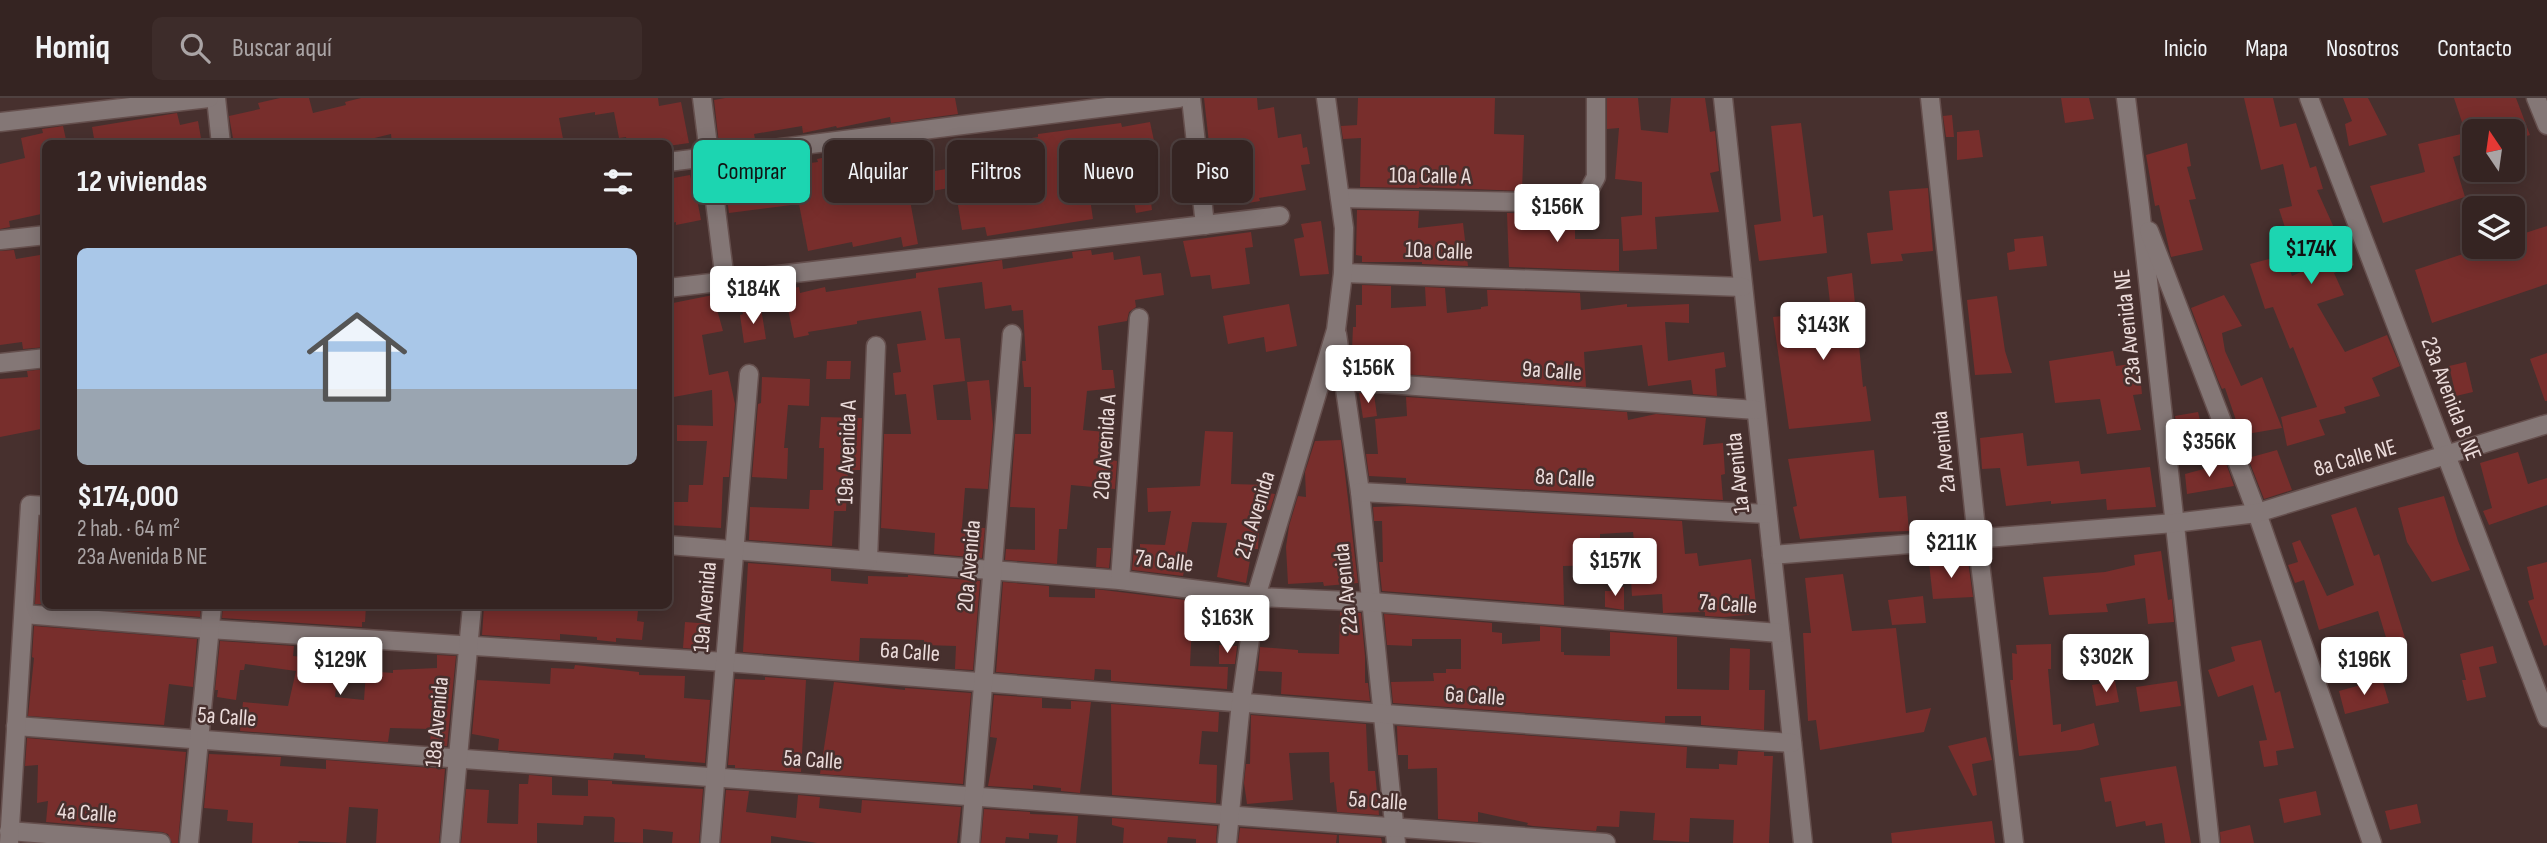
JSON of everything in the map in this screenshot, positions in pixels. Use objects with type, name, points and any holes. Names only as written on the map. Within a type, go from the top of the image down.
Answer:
[{"type":"street","points":[[0,122],[209,98]]},
{"type":"street","points":[[216,98],[221,140]]},
{"type":"street","points":[[702,98],[707,140]]},
{"type":"street","points":[[810,144],[1179,98]]},
{"type":"street","points":[[1192,98],[1205,225]]},
{"type":"street","points":[[1326,98],[1344,228],[1343,272],[1336,330]]},
{"type":"street","name":"10a Calle A","points":[[1340,198],[1566,203],[1579,198],[1588,192],[1596,177],[1596,98]]},
{"type":"street","name":"1a Avenida","points":[[1723,98],[1802,843]]},
{"type":"street","name":"2a Avenida","points":[[1930,98],[2014,843]]},
{"type":"street","name":"23a Avenida NE","points":[[2126,98],[2210,843]]},
{"type":"street","name":"23a Avenida B NE","points":[[2309,98],[2547,718]]},
{"type":"street","points":[[2536,98],[2547,125]]},
{"type":"street","points":[[672,162],[693,159]]},
{"type":"street","points":[[715,203],[726,281]]},
{"type":"street","points":[[2140,208],[2257,513],[2372,843]]},
{"type":"street","points":[[672,288],[1280,216]]},
{"type":"street","points":[[0,240],[42,235]]},
{"type":"street","name":"10a Calle","points":[[1343,272],[1743,287]]},
{"type":"street","name":"20a Avenida A","points":[[1120,580],[1139,318]]},
{"type":"street","name":"22a Avenida","points":[[1336,330],[1360,492],[1385,714],[1395,835]]},
{"type":"street","name":"21a Avenida","points":[[1227,843],[1241,702],[1256,597],[1336,330]]},
{"type":"street","name":"20a Avenida","points":[[970,843],[1012,334]]},
{"type":"street","name":"19a Avenida A","points":[[867,560],[876,346]]},
{"type":"street","points":[[0,363],[42,358]]},
{"type":"street","name":"19a Avenida","points":[[709,843],[749,374]]},
{"type":"street","name":"9a Calle","points":[[1345,381],[1756,410]]},
{"type":"street","name":"8a Calle NE","points":[[1772,555],[2174,523],[2257,513],[2547,425]]},
{"type":"street","name":"8a Calle","points":[[1360,492],[1768,514]]},
{"type":"street","points":[[9,837],[24,614],[38,505]]},
{"type":"street","name":"7a Calle","points":[[672,545],[1120,580],[1256,597],[1372,601],[1780,632]]},
{"type":"street","points":[[189,843],[212,609]]},
{"type":"street","name":"18a Avenida","points":[[450,843],[472,609]]},
{"type":"street","name":"6a Calle","points":[[24,614],[209,629],[725,662],[1792,743]]},
{"type":"street","name":"5a Calle","points":[[16,726],[1229,815],[1395,835],[1606,843]]},
{"type":"street","name":"4a Calle","points":[[9,837],[161,843]]},
{"type":"building","points":[[280,98],[309,98],[313,113],[346,105],[345,102],[361,98],[658,98],[659,106],[681,102],[689,143],[672,145],[672,140],[619,138],[614,112],[559,118],[563,140],[392,140],[391,134],[366,140],[233,140],[229,116],[260,109],[258,103]]},
{"type":"building","points":[[955,98],[958,114],[891,123],[890,117],[803,133],[802,126],[754,134],[755,139],[719,140],[714,100]]},
{"type":"building","points":[[1204,98],[1257,98],[1258,110],[1274,107],[1278,138],[1301,134],[1303,148],[1307,147],[1310,164],[1301,165],[1306,190],[1259,198],[1260,201],[1253,202],[1253,140],[1209,140]]},
{"type":"building","points":[[1358,98],[1495,98],[1494,134],[1524,135],[1522,191],[1360,187],[1361,138],[1343,139],[1341,126],[1357,125]]},
{"type":"building","points":[[1607,98],[1638,98],[1641,130],[1668,133],[1671,98],[1705,98],[1710,132],[1715,131],[1719,171],[1710,173],[1719,212],[1655,217],[1657,249],[1623,251],[1621,217],[1642,215],[1642,182],[1615,179],[1619,128],[1607,129]]},
{"type":"building","points":[[2061,98],[2089,98],[2094,119],[2065,123]]},
{"type":"building","points":[[2244,98],[2273,98],[2280,127],[2296,123],[2310,168],[2316,166],[2323,189],[2317,190],[2340,241],[2345,238],[2354,265],[2334,273],[2344,295],[2317,304],[2345,352],[2387,335],[2400,366],[2372,378],[2380,396],[2344,407],[2346,413],[2319,420],[2325,435],[2287,446],[2281,417],[2317,407],[2293,347],[2290,349],[2273,307],[2265,309],[2250,264],[2284,255],[2292,276],[2321,263],[2313,237],[2290,243],[2279,209],[2292,206],[2283,164],[2261,170]]},
{"type":"building","points":[[2343,98],[2368,98],[2387,135],[2349,146],[2345,124],[2352,121]]},
{"type":"building","points":[[2454,98],[2516,98],[2524,119],[2462,119],[2462,122]]},
{"type":"building","points":[[177,113],[180,125],[198,121],[201,140],[94,140],[92,127]]},
{"type":"building","points":[[1952,115],[1954,137],[1946,137],[1943,116]]},
{"type":"building","points":[[1150,122],[1154,140],[1059,140],[1059,203],[1091,203],[1093,219],[987,236],[985,227],[962,230],[958,203],[1045,203],[1045,140],[1019,140],[1038,137],[1038,134],[1121,123],[1122,127]]},
{"type":"building","points":[[2525,122],[2530,135],[2525,136]]},
{"type":"building","points":[[1801,123],[1813,217],[1823,215],[1827,253],[1759,261],[1754,225],[1781,221],[1771,126]]},
{"type":"building","points":[[63,126],[66,140],[42,140],[42,214],[9,221],[10,227],[0,229],[0,164],[25,158],[21,138],[43,133],[42,129]]},
{"type":"building","points":[[1979,130],[1983,157],[1957,160],[1957,132]]},
{"type":"building","points":[[2462,134],[2462,154],[2453,157],[2465,196],[2383,223],[2370,186],[2425,172],[2418,144]]},
{"type":"building","points":[[2187,143],[2191,166],[2187,167],[2196,199],[2189,200],[2203,250],[2171,257],[2159,205],[2155,206],[2146,155]]},
{"type":"building","points":[[824,158],[824,203],[910,203],[918,244],[903,247],[901,237],[853,247],[852,242],[808,251],[799,204],[729,213],[728,203],[810,203],[810,163],[818,162],[817,159]]},
{"type":"building","points":[[947,169],[947,188],[933,191],[933,171]]},
{"type":"building","points":[[690,175],[693,183],[693,203],[698,203],[701,220],[676,225],[676,222],[672,223],[672,178]]},
{"type":"building","points":[[1928,188],[1933,251],[1901,254],[1903,261],[1871,264],[1867,233],[1893,230],[1889,191]]},
{"type":"building","points":[[1134,203],[1151,203],[1152,210],[1136,213]]},
{"type":"building","points":[[1357,210],[1419,211],[1418,228],[1463,223],[1468,266],[1422,262],[1362,262],[1362,256],[1356,255]]},
{"type":"building","points":[[1575,211],[1575,239],[1619,239],[1619,271],[1509,267],[1507,213],[1566,214]]},
{"type":"building","points":[[1321,221],[1329,274],[1300,276],[1294,239],[1304,237],[1301,224]]},
{"type":"building","points":[[2547,226],[2547,284],[2432,323],[2415,270],[2462,254],[2462,259],[2525,259],[2525,233]]},
{"type":"building","points":[[1251,232],[1253,247],[1245,248],[1250,284],[1212,289],[1210,275],[1191,277],[1183,241]]},
{"type":"building","points":[[2043,236],[2047,266],[2009,270],[2007,253],[2015,251],[2014,239]]},
{"type":"building","points":[[14,250],[16,259],[42,255],[42,347],[23,349],[22,342],[0,345],[0,251]]},
{"type":"building","points":[[1091,250],[1092,255],[1113,252],[1114,260],[1140,256],[1143,275],[1161,273],[1164,295],[1135,300],[1136,307],[1129,312],[1127,321],[1098,326],[1102,370],[1113,370],[1115,388],[1087,391],[1083,430],[1106,432],[1104,459],[1117,461],[1115,489],[1071,485],[1067,529],[1059,529],[1057,564],[1005,560],[1006,549],[1035,550],[1035,508],[1010,507],[1015,434],[1031,434],[1031,387],[1024,387],[1022,361],[1026,361],[1023,310],[1012,311],[1011,305],[985,309],[982,282],[938,288],[945,339],[960,338],[965,381],[933,385],[937,420],[971,420],[967,382],[989,380],[993,425],[988,489],[965,488],[962,527],[985,528],[982,558],[934,554],[935,533],[881,528],[884,434],[911,434],[906,394],[895,395],[893,373],[901,372],[897,344],[926,340],[921,311],[857,321],[857,324],[808,332],[809,335],[794,338],[784,290],[799,287],[800,293],[825,287],[826,292],[916,278],[916,273],[1002,260],[1003,269],[1073,258],[1072,252]]},
{"type":"building","points":[[1852,273],[1863,387],[1866,386],[1871,421],[1789,429],[1773,317],[1831,311],[1827,277]]},
{"type":"building","points":[[1362,285],[1391,286],[1391,308],[1426,306],[1425,287],[1445,288],[1447,313],[1488,306],[1487,290],[1580,293],[1581,310],[1627,304],[1627,307],[1689,304],[1689,323],[1665,322],[1668,361],[1724,352],[1726,367],[1715,369],[1717,396],[1693,394],[1691,380],[1648,386],[1642,345],[1584,352],[1586,387],[1403,374],[1403,369],[1355,370],[1353,327],[1356,327],[1356,305],[1362,305]]},
{"type":"building","points":[[713,295],[723,331],[702,335],[709,375],[728,371],[735,404],[729,477],[723,477],[721,528],[672,525],[672,502],[688,502],[689,485],[703,485],[707,441],[677,441],[677,425],[713,426],[712,390],[672,397],[672,303]]},
{"type":"building","points":[[2224,295],[2242,326],[2222,333],[2225,351],[2241,386],[2262,377],[2282,428],[2241,435],[2225,388],[2222,389],[2218,380],[2191,308]]},
{"type":"building","points":[[1997,296],[2005,351],[2012,373],[1975,375],[1967,300]]},
{"type":"building","points":[[1289,304],[1297,346],[1266,352],[1264,337],[1228,344],[1223,316]]},
{"type":"building","points":[[761,308],[766,339],[744,343],[740,315],[743,314],[742,311]]},
{"type":"building","points":[[2113,351],[2116,366],[2139,363],[2142,394],[2133,395],[2141,430],[2107,434],[2100,399],[2055,403],[2049,361]]},
{"type":"building","points":[[2547,353],[2547,401],[2545,401],[2530,359]]},
{"type":"building","points":[[827,361],[851,361],[850,379],[826,379]]},
{"type":"building","points":[[2466,362],[2473,392],[2456,396],[2449,366]]},
{"type":"building","points":[[42,369],[42,429],[0,437],[0,379],[28,377],[27,371]]},
{"type":"building","points":[[762,377],[810,379],[809,406],[788,405],[784,448],[788,448],[787,479],[752,477]]},
{"type":"building","points":[[1359,393],[1374,394],[1377,416],[1363,418]]},
{"type":"building","points":[[1406,397],[1627,412],[1628,420],[1656,414],[1706,418],[1703,445],[1723,443],[1723,500],[1406,483],[1406,478],[1369,476],[1366,454],[1378,454],[1375,419],[1407,416]]},
{"type":"building","points":[[2198,412],[2205,441],[2181,446],[2175,416]]},
{"type":"building","points":[[821,417],[862,418],[860,470],[848,470],[846,511],[834,511],[832,546],[749,540],[750,507],[809,509],[810,490],[823,490],[824,448],[819,448]]},
{"type":"building","points":[[1205,431],[1233,432],[1231,484],[1269,485],[1268,493],[1275,494],[1270,510],[1260,509],[1258,549],[1252,549],[1246,583],[1217,577],[1227,523],[1192,522],[1183,576],[1132,570],[1134,549],[1140,550],[1140,544],[1165,545],[1171,511],[1148,512],[1147,488],[1200,486]]},
{"type":"building","points":[[2023,433],[2027,466],[2079,461],[2081,474],[2150,467],[2156,507],[2107,510],[2106,499],[2006,506],[2000,468],[1982,469],[1980,438]]},
{"type":"building","points":[[1341,440],[1358,583],[1324,586],[1323,582],[1288,584],[1286,547],[1289,526],[1298,496],[1306,497],[1305,472],[1315,441]]},
{"type":"building","points":[[1874,450],[1879,498],[1906,496],[1909,531],[1800,539],[1793,507],[1797,506],[1788,459]]},
{"type":"building","points":[[2277,450],[2292,490],[2264,499],[2248,458]]},
{"type":"building","points":[[2518,452],[2528,484],[2547,478],[2547,505],[2489,525],[2483,511],[2492,508],[2480,463]]},
{"type":"building","points":[[2226,463],[2234,486],[2187,494],[2185,474]]},
{"type":"building","points":[[2444,496],[2470,570],[2432,582],[2407,542],[2398,508]]},
{"type":"building","points":[[1406,506],[1682,521],[1685,554],[1697,553],[1699,566],[1751,559],[1757,614],[1724,617],[1705,616],[1705,612],[1663,613],[1662,594],[1632,596],[1631,580],[1650,578],[1648,540],[1634,541],[1633,532],[1600,534],[1600,565],[1563,566],[1564,605],[1382,591],[1379,562],[1383,562],[1382,521],[1374,521],[1373,507]]},
{"type":"building","points":[[2356,507],[2374,556],[2379,554],[2405,638],[2388,644],[2378,611],[2319,630],[2304,580],[2295,583],[2288,565],[2298,562],[2292,543],[2300,540],[2327,596],[2354,585],[2331,515]]},
{"type":"building","points":[[40,520],[42,520],[42,604],[35,604]]},
{"type":"building","points":[[1097,548],[1111,548],[1109,568],[1096,567]]},
{"type":"building","points":[[2161,551],[2168,600],[2172,599],[2174,622],[2148,624],[2145,598],[2106,604],[2108,612],[2049,615],[2043,577],[2105,572],[2135,565],[2134,555]]},
{"type":"building","points":[[1968,561],[1973,597],[1933,599],[1929,563]]},
{"type":"building","points":[[2547,562],[2547,645],[2544,646],[2528,601],[2534,599],[2527,567]]},
{"type":"building","points":[[748,563],[831,569],[831,581],[868,584],[868,576],[908,575],[980,581],[973,670],[955,669],[956,646],[924,645],[924,640],[860,638],[859,661],[743,652]]},
{"type":"building","points":[[1843,574],[1852,631],[1896,628],[1906,713],[1931,708],[1924,732],[1820,750],[1816,720],[1808,721],[1803,633],[1811,633],[1805,578]]},
{"type":"building","points":[[1003,582],[1049,586],[1049,597],[1095,598],[1095,589],[1193,601],[1190,666],[1228,667],[1227,689],[1111,681],[1111,670],[1095,669],[1094,680],[996,672]]},
{"type":"building","points":[[1611,587],[1624,587],[1624,610],[1605,607],[1605,591],[1611,591]]},
{"type":"building","points":[[1923,596],[1926,623],[1892,625],[1888,600]]},
{"type":"building","points":[[98,609],[201,609],[200,617]]},
{"type":"building","points":[[223,609],[366,609],[362,627],[222,618]]},
{"type":"building","points":[[484,609],[628,609],[638,610],[637,621],[644,622],[642,640],[616,638],[616,642],[597,640],[597,637],[560,634],[560,640],[482,635]]},
{"type":"building","points":[[1340,612],[1361,613],[1365,683],[1368,683],[1370,701],[1281,694],[1282,672],[1258,671],[1260,647],[1298,650],[1298,653],[1339,654]]},
{"type":"building","points":[[1384,614],[1492,623],[1492,632],[1502,633],[1502,644],[1540,641],[1540,626],[1561,628],[1561,652],[1564,652],[1564,655],[1610,656],[1610,632],[1677,637],[1677,689],[1729,690],[1730,648],[1750,649],[1749,690],[1765,690],[1764,730],[1701,725],[1701,716],[1665,716],[1665,723],[1393,703],[1391,682],[1434,681],[1433,673],[1446,673],[1446,669],[1461,669],[1461,639],[1412,639],[1412,646],[1387,645]]},
{"type":"building","points":[[685,622],[711,624],[709,650],[683,648]]},
{"type":"building","points":[[34,626],[197,639],[193,687],[169,684],[164,725],[28,716],[34,658]]},
{"type":"building","points":[[2261,640],[2275,693],[2280,691],[2294,748],[2276,751],[2278,765],[2264,767],[2259,741],[2267,740],[2253,685],[2218,697],[2208,670],[2235,661],[2231,647]]},
{"type":"building","points":[[220,641],[294,646],[293,656],[339,661],[335,697],[364,700],[366,671],[393,673],[393,670],[437,668],[437,655],[456,656],[447,746],[430,745],[431,729],[390,728],[388,742],[240,731],[243,702],[288,706],[296,671],[245,664],[244,670],[240,670],[236,700],[217,697],[218,690],[215,690]]},
{"type":"building","points":[[2051,644],[2051,669],[2048,669],[2053,725],[2061,724],[2061,732],[2094,723],[2099,745],[2081,750],[2019,756],[2010,680],[2013,680],[2012,653],[2017,654],[2016,645]]},
{"type":"building","points":[[1219,645],[1237,646],[1235,664],[1219,664]]},
{"type":"building","points":[[2493,646],[2497,663],[2479,667],[2486,697],[2467,701],[2462,680],[2466,680],[2460,654]]},
{"type":"building","points":[[575,665],[639,672],[639,675],[685,676],[684,698],[710,700],[705,763],[614,753],[613,759],[498,750],[499,739],[472,734],[477,680],[550,684],[551,668],[574,669]]},
{"type":"building","points":[[765,677],[806,680],[801,772],[735,768],[735,765],[728,765],[735,679],[765,680]]},
{"type":"building","points":[[2382,679],[2389,703],[2345,714],[2339,691]]},
{"type":"building","points":[[2115,681],[2119,702],[2096,706],[2092,685]]},
{"type":"building","points":[[2177,681],[2181,706],[2140,712],[2136,687]]},
{"type":"building","points":[[834,682],[905,690],[971,693],[963,784],[820,774]]},
{"type":"building","points":[[994,695],[1042,698],[1042,708],[1071,709],[1071,701],[1091,702],[1080,793],[1033,785],[1033,789],[988,786],[997,738],[990,737]]},
{"type":"building","points":[[1111,704],[1219,712],[1218,732],[1202,731],[1199,764],[1217,765],[1216,803],[1112,795]]},
{"type":"building","points":[[1251,715],[1366,724],[1368,771],[1375,771],[1379,815],[1337,812],[1334,782],[1330,783],[1329,752],[1289,753],[1293,800],[1247,804],[1244,783],[1246,764],[1250,764]]},
{"type":"building","points":[[1397,726],[1687,747],[1686,768],[1719,769],[1719,764],[1737,765],[1738,751],[1764,752],[1764,756],[1773,756],[1769,843],[1733,843],[1734,820],[1690,818],[1689,842],[1653,840],[1655,813],[1620,811],[1619,827],[1597,826],[1596,831],[1533,826],[1478,812],[1478,822],[1438,819],[1437,768],[1408,769],[1408,755],[1398,755]]},
{"type":"building","points":[[1986,737],[1992,760],[1972,764],[1977,795],[1973,796],[1948,746]]},
{"type":"building","points":[[27,738],[186,752],[178,843],[172,843],[168,834],[162,832],[46,822],[48,801],[37,803],[38,765],[25,766]]},
{"type":"building","points":[[209,754],[281,757],[280,766],[326,769],[326,760],[445,769],[439,843],[376,843],[378,809],[349,807],[346,843],[252,843],[253,823],[227,821],[228,810],[204,808]]},
{"type":"building","points":[[2176,766],[2191,843],[2165,843],[2162,823],[2146,826],[2145,821],[2116,827],[2111,801],[2105,802],[2100,778]]},
{"type":"building","points":[[529,775],[552,777],[552,795],[588,796],[588,780],[612,781],[612,784],[703,789],[699,843],[672,843],[673,832],[643,829],[643,843],[614,842],[613,817],[584,816],[583,825],[537,823],[537,843],[461,843],[466,789],[489,790],[487,823],[518,824],[519,784],[528,784]]},
{"type":"building","points":[[726,790],[749,791],[746,812],[796,818],[798,795],[820,797],[819,808],[861,813],[862,800],[961,807],[957,843],[817,843],[771,836],[771,843],[721,843]]},
{"type":"building","points":[[2316,791],[2321,815],[2284,823],[2279,799]]},
{"type":"building","points":[[2417,804],[2421,823],[2390,830],[2385,811]]},
{"type":"building","points":[[984,809],[1078,816],[1076,843],[1057,843],[1058,835],[1029,833],[1029,839],[1006,837],[1005,843],[981,843]]},
{"type":"building","points":[[1112,818],[1217,826],[1216,843],[1196,843],[1196,839],[1168,837],[1167,843],[1123,843],[1124,828],[1112,825]]},
{"type":"building","points":[[1992,821],[1995,843],[1892,843],[1891,833]]},
{"type":"building","points":[[2250,825],[2254,843],[2221,843],[2220,832]]},
{"type":"building","points":[[1240,828],[1337,835],[1336,843],[1238,843]]},
{"type":"building","points":[[1339,835],[1381,838],[1382,843],[1339,843]]}]
